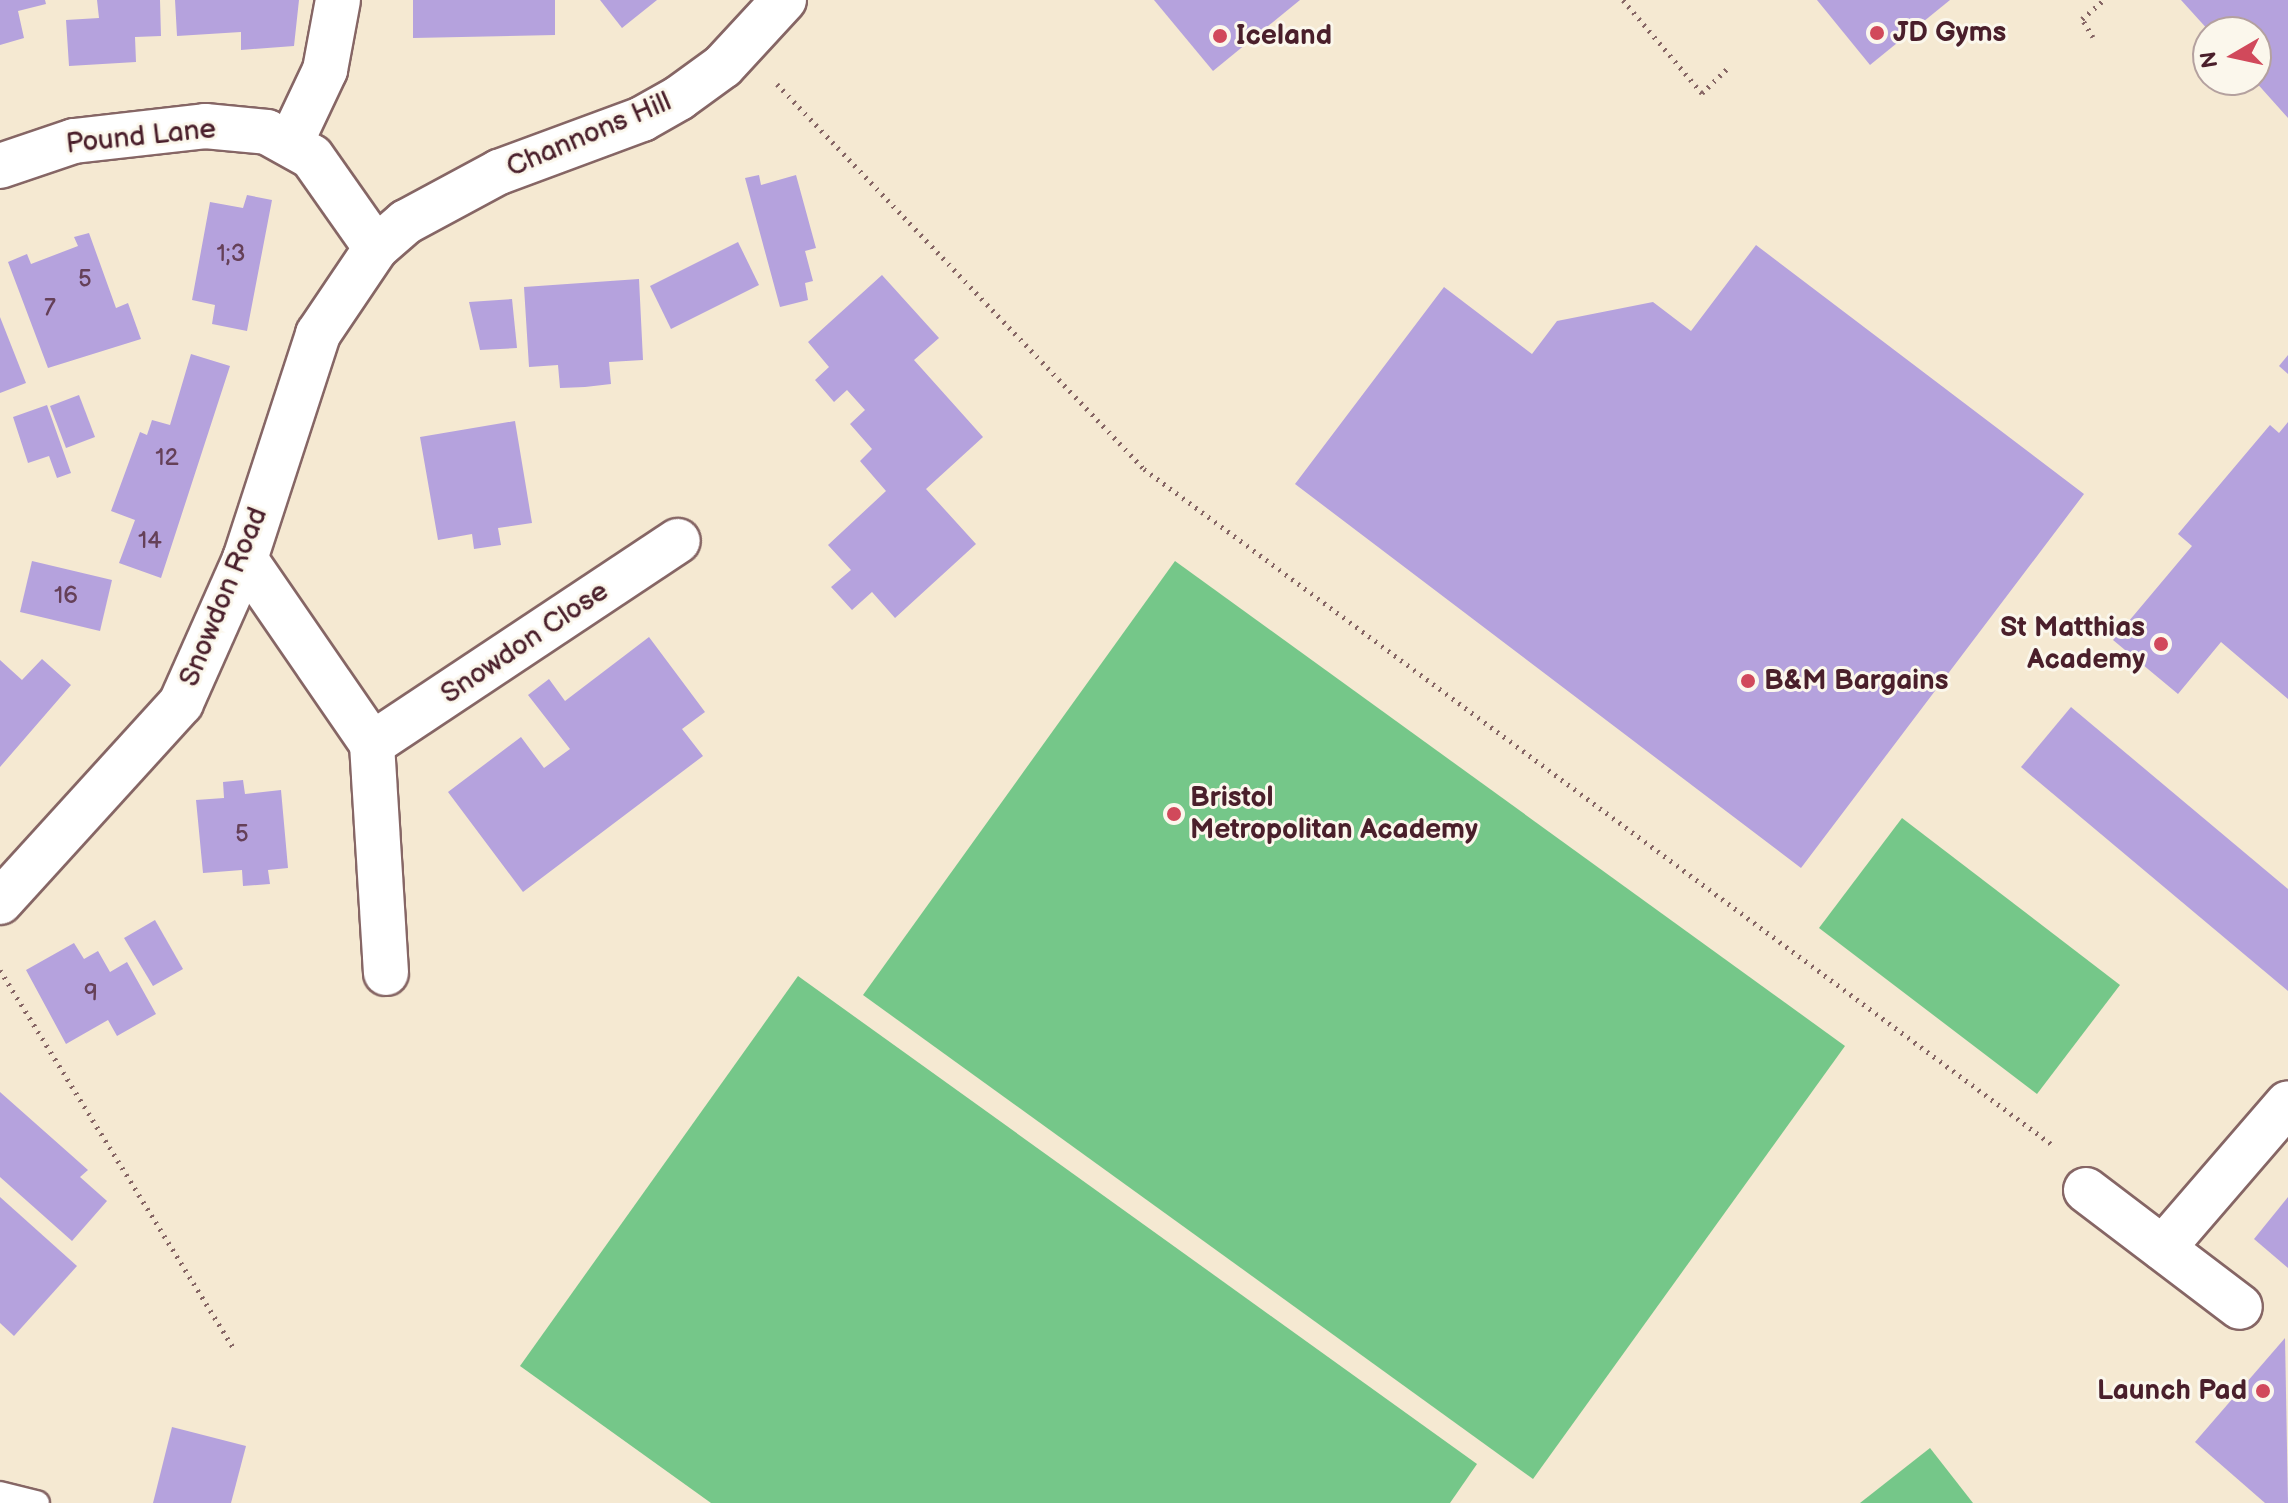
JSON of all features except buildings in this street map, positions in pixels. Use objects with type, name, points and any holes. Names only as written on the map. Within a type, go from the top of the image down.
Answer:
[{"type":"street","points":[[291,142],[325,70],[338,0]]},
{"type":"street","name":"Channons Hill","points":[[376,248],[419,215],[499,172],[655,112],[741,47],[784,0]]},
{"type":"street","name":"Pound Lane","points":[[0,166],[74,141],[205,126],[267,132],[291,142],[327,176],[376,248]]},
{"type":"street","name":"Snowdon Road","points":[[0,902],[181,703],[245,559],[318,334],[376,248]]},
{"type":"street","name":"Snowdon Close","points":[[372,744],[678,541]]},
{"type":"street","points":[[245,559],[372,744],[386,973]]},
{"type":"street","points":[[2163,1248],[2288,1103]]},
{"type":"street","points":[[2086,1190],[2240,1307]]},
{"type":"lane","points":[[0,1494],[37,1503]]},
{"type":"path","points":[[1623,0],[1702,93],[1730,66]]},
{"type":"path","points":[[2093,37],[2082,19],[2104,0]]},
{"type":"path","points":[[741,47],[1144,469],[2079,1165],[2086,1190]]},
{"type":"path","points":[[0,970],[233,1347]]},
{"type":"green space","points":[[1175,561],[1845,1046],[1533,1479],[863,995]]},
{"type":"green space","points":[[1902,818],[2120,985],[2037,1094],[1819,928]]},
{"type":"green space","points":[[798,976],[1477,1464],[1450,1503],[711,1503],[520,1366]]},
{"type":"green space","points":[[1930,1448],[1973,1503],[1860,1503]]},
{"type":"place","name":"JD Gyms","points":[[1877,33]]},
{"type":"place","name":"Iceland","points":[[1220,36]]},
{"type":"place","name":"St Matthias Academy","points":[[2161,644]]},
{"type":"place","name":"B&M Bargains","points":[[1748,681]]},
{"type":"place","name":"Bristol Metropolitan Academy","points":[[1174,814]]},
{"type":"place","name":"Launch Pad","points":[[2263,1391]]}]
